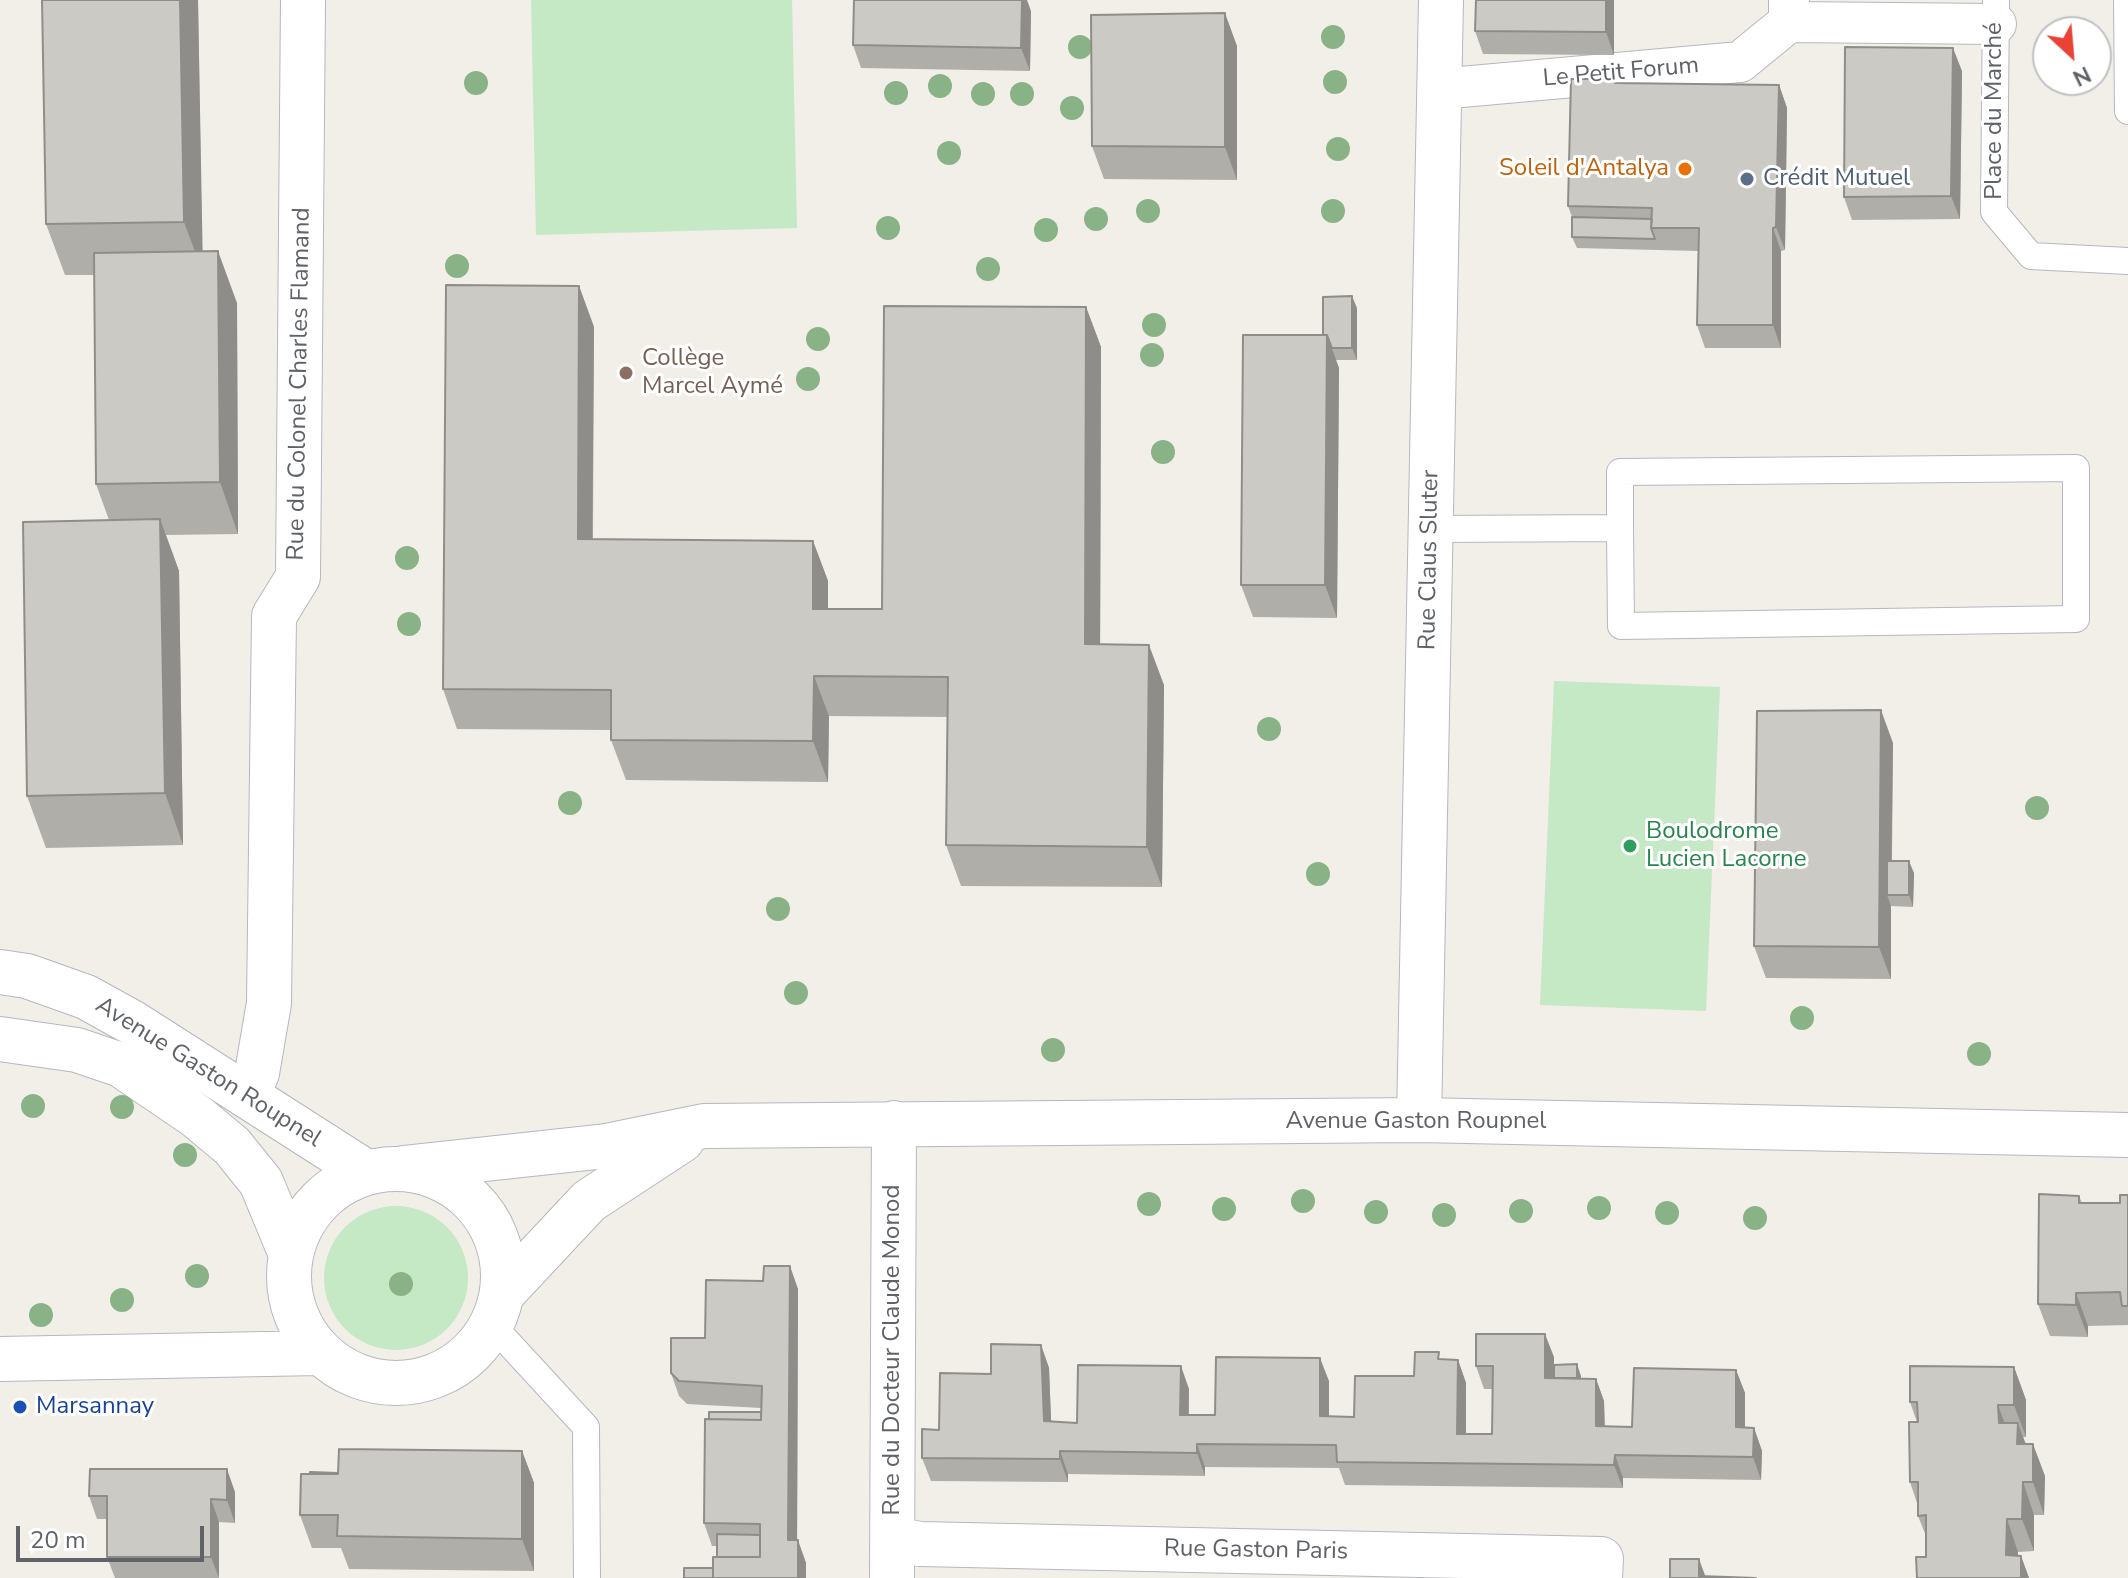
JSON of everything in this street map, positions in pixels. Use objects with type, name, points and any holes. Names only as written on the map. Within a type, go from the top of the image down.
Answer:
[{"type":"street","name":"Rue du Colonel Charles Flamand","points":[[248,1095],[257,1073],[269,1003],[274,616],[298,577],[303,0]]},
{"type":"street","name":"Rue Claus Sluter","points":[[1419,1120],[1441,0]]},
{"type":"street","name":"Le Petit Forum","points":[[1439,89],[1740,62],[1789,11],[1996,12]]},
{"type":"street","name":"Avenue Gaston Roupnel","points":[[0,972],[27,976],[86,997],[248,1095],[384,1170],[606,1146],[704,1126],[1419,1120],[2128,1135]]},
{"type":"street","name":"Avenue Gaston Roupnel","points":[[0,1039],[77,1050],[121,1065],[196,1116],[232,1146],[261,1182],[290,1252]]},
{"type":"street","name":"Rue du Docteur Claude Monod","points":[[892,1558],[894,1123]]},
{"type":"street","points":[[497,1310],[503,1260],[492,1228],[471,1198],[439,1177],[384,1170],[340,1184],[317,1202],[300,1226],[290,1252],[288,1289],[299,1324],[320,1353],[348,1373],[379,1383],[413,1382],[445,1371],[472,1352],[497,1310],[589,1201],[704,1126]]},
{"type":"street","points":[[0,1359],[320,1353]]},
{"type":"street","name":"Rue Gaston Paris","points":[[892,1558],[920,1544],[1601,1559],[1600,1578]]},
{"type":"lane","points":[[2127,0],[2128,111]]},
{"type":"lane","name":"Place du Marché","points":[[1996,12],[1994,212],[2031,256],[2128,261]]},
{"type":"lane","points":[[2076,468],[2076,619],[1621,626],[1620,528],[1620,472],[2076,468]]},
{"type":"lane","points":[[1431,529],[1620,528]]},
{"type":"lane","points":[[497,1310],[586,1427],[587,1578]]},
{"type":"green space","points":[[531,0],[792,0],[797,228],[536,235]]},
{"type":"green space","name":"Boulodrome Lucien Lacorne","points":[[1554,681],[1720,687],[1706,1011],[1540,1005]]},
{"type":"green space","points":[[396,1206],[424,1211],[447,1227],[463,1250],[468,1278],[463,1306],[447,1329],[424,1345],[396,1350],[368,1345],[345,1329],[329,1306],[324,1278],[329,1250],[345,1227],[368,1211]]},
{"type":"building","points":[[42,0],[180,0],[184,222],[46,224]]},
{"type":"building","points":[[854,0],[1022,0],[1021,48],[853,45]]},
{"type":"building","points":[[1476,0],[1606,0],[1606,32],[1475,31]]},
{"type":"building","points":[[1225,13],[1225,147],[1092,146],[1091,15]]},
{"type":"building","points":[[1845,47],[1953,48],[1951,196],[1844,197]]},
{"type":"building","points":[[1571,79],[1614,79],[1615,83],[1779,85],[1776,227],[1773,228],[1773,325],[1697,325],[1699,228],[1651,228],[1652,208],[1568,206]]},
{"type":"building","points":[[1572,217],[1652,219],[1655,239],[1572,237]]},
{"type":"building","points":[[218,251],[220,482],[96,484],[94,253]]},
{"type":"building","name":"Collège Marcel Aymé","points":[[446,285],[579,286],[578,539],[813,541],[813,609],[882,609],[884,306],[1086,307],[1085,644],[1149,645],[1147,847],[946,845],[948,677],[814,676],[813,741],[611,740],[611,690],[443,689]]},
{"type":"building","points":[[1352,296],[1352,348],[1332,348],[1327,335],[1323,335],[1323,297]]},
{"type":"building","points":[[1243,335],[1327,335],[1325,585],[1241,585]]},
{"type":"building","points":[[160,519],[165,793],[27,796],[23,522]]},
{"type":"building","points":[[1881,710],[1879,947],[1754,946],[1757,711]]},
{"type":"building","points":[[1887,861],[1909,861],[1909,895],[1887,895]]},
{"type":"building","points":[[2039,1194],[2079,1196],[2079,1203],[2120,1203],[2120,1195],[2128,1195],[2128,1306],[2122,1306],[2120,1292],[2076,1293],[2076,1305],[2038,1304]]},
{"type":"building","points":[[764,1266],[790,1266],[788,1540],[798,1540],[798,1578],[713,1578],[713,1557],[760,1557],[760,1524],[704,1523],[705,1419],[761,1420],[762,1386],[679,1381],[671,1373],[671,1338],[705,1338],[706,1280],[763,1281]]},
{"type":"building","points":[[1476,1334],[1545,1334],[1545,1378],[1596,1379],[1596,1426],[1632,1427],[1634,1368],[1736,1370],[1736,1427],[1754,1428],[1753,1457],[1615,1455],[1614,1465],[1337,1462],[1336,1445],[1197,1444],[1197,1453],[1060,1451],[1060,1459],[922,1458],[922,1429],[939,1430],[940,1373],[991,1374],[991,1344],[1041,1345],[1044,1421],[1077,1423],[1078,1365],[1181,1366],[1180,1415],[1215,1415],[1216,1357],[1320,1358],[1320,1416],[1354,1417],[1355,1376],[1414,1376],[1415,1352],[1439,1352],[1438,1359],[1458,1360],[1457,1434],[1492,1434],[1493,1366],[1476,1366]]},
{"type":"building","points":[[1577,1364],[1577,1378],[1554,1378],[1554,1365]]},
{"type":"building","points":[[1910,1366],[2014,1367],[2014,1405],[1998,1405],[1999,1423],[2018,1423],[2017,1444],[2033,1444],[2033,1482],[2023,1482],[2022,1519],[2007,1519],[2006,1555],[2021,1556],[2021,1578],[1917,1578],[1916,1557],[1926,1557],[1926,1515],[1918,1516],[1918,1482],[1910,1482],[1909,1422],[1918,1422],[1917,1402],[1910,1402]]},
{"type":"building","points":[[709,1412],[761,1412],[761,1420],[709,1419]]},
{"type":"building","points":[[339,1449],[522,1451],[522,1539],[337,1536],[338,1515],[300,1515],[301,1474],[338,1474]]},
{"type":"building","points":[[90,1469],[227,1469],[227,1500],[211,1499],[211,1557],[107,1557],[107,1496],[89,1496]]},
{"type":"building","points":[[338,1473],[338,1474],[310,1474]]},
{"type":"building","points":[[717,1534],[760,1535],[760,1557],[717,1557]]},
{"type":"building","points":[[1670,1559],[1699,1559],[1699,1576],[1756,1578],[1670,1578]]},
{"type":"building","points":[[684,1568],[713,1568],[713,1578],[684,1578]]},
{"type":"place","name":"Soleil d'Antalya","points":[[1685,169]]},
{"type":"place","name":"Crédit Mutuel","points":[[1747,179]]},
{"type":"place","name":"Collège Marcel Aymé","points":[[626,373]]},
{"type":"place","name":"Boulodrome Lucien Lacorne","points":[[1630,846]]},
{"type":"place","name":"Marsannay","points":[[20,1407]]}]
